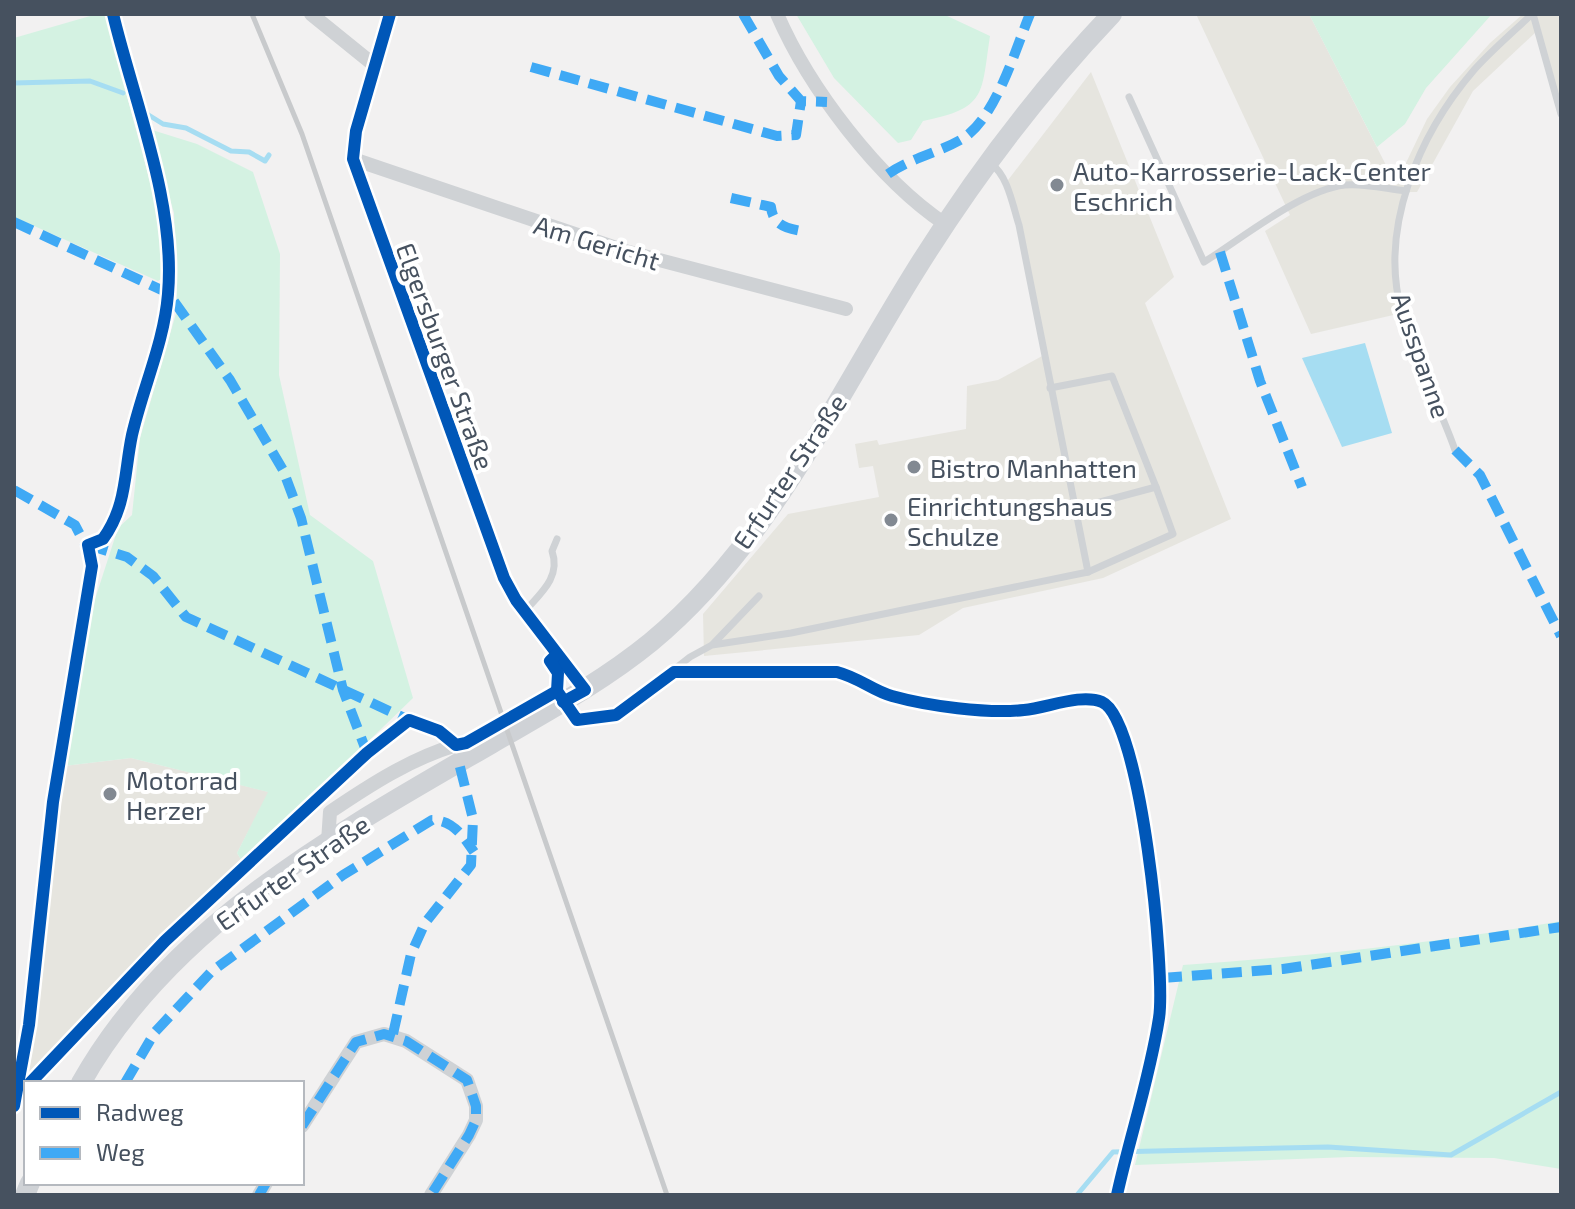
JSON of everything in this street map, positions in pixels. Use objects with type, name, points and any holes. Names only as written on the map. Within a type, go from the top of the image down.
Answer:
[{"type":"main road","name":"Erfurter Straße","points":[[82,1081],[100,1050],[185,951],[224,916],[328,842],[585,690],[655,638],[739,549],[791,477],[945,224],[1082,45],[1112,14]]},
{"type":"street","points":[[311,14],[374,65]]},
{"type":"street","name":"Elgersburger Straße","points":[[390,14],[356,131],[353,159],[504,578],[585,690]]},
{"type":"street","points":[[777,14],[827,102],[888,174],[945,224]]},
{"type":"street","name":"Am Gericht","points":[[353,159],[625,251],[846,309]]},
{"type":"street","points":[[304,1123],[356,1042],[384,1034],[406,1041],[467,1080],[476,1106],[476,1120],[469,1135],[431,1195]]},
{"type":"lane","name":"Ausspanne","points":[[1455,450],[1402,313],[1396,277],[1396,245],[1406,191],[1437,122],[1474,70],[1532,15],[1561,114]]},
{"type":"lane","points":[[1129,97],[1204,262],[1294,206],[1334,187],[1347,185],[1406,191]]},
{"type":"lane","points":[[989,163],[997,168],[1005,184],[1019,225],[1088,572]]},
{"type":"lane","points":[[712,645],[791,633],[1088,572],[1173,534],[1112,376],[1050,388]]},
{"type":"lane","points":[[1074,509],[1156,487]]},
{"type":"lane","points":[[525,611],[554,575],[556,564],[552,551],[557,539]]},
{"type":"lane","points":[[563,702],[577,720],[616,715],[690,657],[712,645],[759,596]]},
{"type":"shaded area","points":[[1196,14],[1309,14],[1390,173],[1405,165],[1427,119],[1450,87],[1490,43],[1523,14],[1561,14],[1561,113],[1536,32],[1473,91],[1417,192],[1406,192],[1396,245],[1402,313],[1311,334],[1265,231],[1290,215]]},
{"type":"shaded area","points":[[1091,72],[1174,277],[1145,303],[1231,519],[1103,578],[963,608],[919,635],[704,656],[703,614],[788,514],[879,497],[873,466],[859,468],[855,444],[877,440],[879,445],[966,429],[967,386],[998,380],[1044,355],[1019,225],[1005,184]]},
{"type":"shaded area","points":[[131,758],[269,792],[237,853],[243,863],[114,985],[29,1076],[64,766]]},
{"type":"green space","points":[[105,14],[160,219],[164,277],[158,281],[14,217],[14,38]]},
{"type":"green space","points":[[796,14],[943,14],[990,36],[982,85],[970,104],[959,111],[923,121],[911,140],[898,143],[834,78]]},
{"type":"green space","points":[[1309,14],[1492,14],[1426,88],[1405,124],[1377,147]]},
{"type":"green space","points":[[149,129],[197,144],[253,172],[280,254],[279,375],[310,515],[373,561],[413,698],[243,863],[237,853],[268,792],[131,758],[64,766],[86,627],[118,528],[132,515],[140,438],[177,310],[174,213]]},
{"type":"green space","points":[[1561,921],[1561,1169],[1494,1158],[1350,1157],[1135,1165],[1183,965],[1373,948]]},
{"type":"water","points":[[1365,343],[1392,433],[1342,447],[1302,358]]},
{"type":"waterway","points":[[14,83],[90,81],[123,93]]},
{"type":"waterway","points":[[147,114],[163,124],[186,128],[231,151],[249,152],[265,161],[269,155]]},
{"type":"waterway","points":[[1077,1195],[1113,1152],[1328,1147],[1451,1155],[1561,1092]]},
{"type":"railway","points":[[252,14],[302,134],[667,1195]]},
{"type":"marked path","points":[[743,14],[779,76],[801,101],[827,102]]},
{"type":"marked path","points":[[888,174],[953,144],[974,129],[995,100],[1030,14]]},
{"type":"marked path","points":[[531,67],[777,136],[796,135],[801,101]]},
{"type":"marked path","points":[[731,198],[771,207],[779,223],[807,232]]},
{"type":"marked path","points":[[14,222],[168,293],[230,380],[283,470],[301,518],[343,690],[367,753]]},
{"type":"marked path","points":[[1220,252],[1260,381],[1302,487]]},
{"type":"marked path","points":[[1455,450],[1480,475],[1561,636]]},
{"type":"marked path","points":[[14,490],[75,525],[89,552]]},
{"type":"marked path","points":[[88,545],[127,557],[153,576],[186,617],[413,722]]},
{"type":"marked path","points":[[393,1034],[411,954],[425,923],[471,865],[473,819],[459,763]]},
{"type":"marked path","points":[[126,1081],[155,1032],[211,972],[343,875],[432,820],[452,826],[474,852]]},
{"type":"marked path","points":[[1162,978],[1283,969],[1561,927]]},
{"type":"marked path","points":[[304,1123],[356,1042],[384,1034],[406,1041],[467,1080],[476,1106],[476,1120],[469,1135],[431,1195]]},
{"type":"marked path","points":[[259,1195],[265,1185]]},
{"type":"cycle path","points":[[14,1106],[29,1025],[53,802],[92,566],[88,545],[103,539],[121,502],[132,435],[162,330],[168,294],[169,259],[160,188],[113,14]]},
{"type":"cycle path","points":[[390,14],[356,131],[353,159],[504,578],[516,600],[585,690],[563,702]]},
{"type":"cycle path","points":[[557,654],[550,661],[558,673],[557,691],[577,720],[616,715],[674,672],[837,672],[892,696],[975,710],[1024,710],[1084,699],[1102,702],[1116,719],[1139,798],[1159,952],[1159,1018],[1117,1195]]},
{"type":"cycle path","points":[[32,1081],[165,941],[367,753],[409,720],[439,731],[456,745],[466,743],[557,691]]},
{"type":"place","name":"Auto-Karrosserie-Lack-Center Eschrich","points":[[1057,185]]},
{"type":"place","name":"Bistro Manhatten","points":[[914,467]]},
{"type":"place","name":"Einrichtungshaus Schulze","points":[[891,520]]},
{"type":"place","name":"Motorrad Herzer","points":[[110,794]]}]
